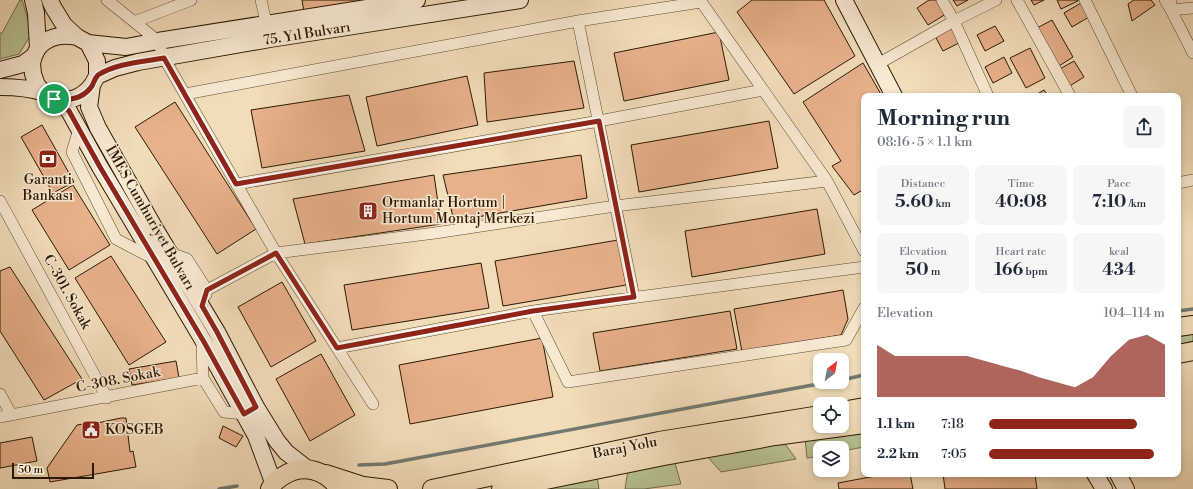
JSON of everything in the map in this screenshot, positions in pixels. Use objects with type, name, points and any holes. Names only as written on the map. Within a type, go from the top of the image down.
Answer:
[{"type":"main road","points":[[1181,327],[1193,325]]},
{"type":"main road","points":[[1181,353],[1193,351]]},
{"type":"main road","points":[[849,410],[861,408]]},
{"type":"main road","name":"Baraj Yolu","points":[[432,489],[644,444],[813,416]]},
{"type":"main road","name":"Baraj Yolu","points":[[501,489],[775,436],[861,424]]},
{"type":"main road","points":[[270,487],[288,472],[300,469],[317,472],[363,486],[388,489]]},
{"type":"main road","points":[[317,472],[333,480],[339,489]]},
{"type":"street","name":"İMES Cumhuriyet Bulvarı","points":[[33,0],[36,19],[36,52],[32,63],[33,74],[37,85],[69,111],[79,129],[163,256],[202,306],[217,332],[250,410],[270,487]]},
{"type":"street","name":"İMES Cumhuriyet Bulvarı","points":[[50,0],[64,25],[82,40],[97,61],[95,81],[89,107],[98,128],[163,256],[187,315],[250,410],[286,452],[317,472]]},
{"type":"street","points":[[107,0],[158,41],[164,58],[276,253],[373,404]]},
{"type":"street","points":[[134,22],[191,0]]},
{"type":"street","points":[[261,0],[269,32]]},
{"type":"street","name":"75. Yıl Bulvarı","points":[[95,81],[115,68],[138,62],[164,58],[269,32],[417,0]]},
{"type":"street","name":"75. Yıl Bulvarı","points":[[82,40],[126,47],[158,41],[269,32],[520,0]]},
{"type":"street","points":[[844,0],[892,93]]},
{"type":"street","points":[[942,0],[954,20],[987,93]]},
{"type":"street","points":[[878,64],[954,20],[996,0]]},
{"type":"street","points":[[1017,0],[1068,93]]},
{"type":"street","points":[[1085,0],[1131,93]]},
{"type":"street","points":[[1165,0],[1171,5],[1193,53]]},
{"type":"street","points":[[185,94],[578,21],[700,1],[827,181],[861,245]]},
{"type":"street","points":[[1171,5],[1193,8]]},
{"type":"street","points":[[578,21],[634,297]]},
{"type":"street","points":[[0,70],[23,64],[49,39],[67,35],[82,40]]},
{"type":"street","points":[[0,88],[12,87],[26,89],[62,100],[72,100],[88,91],[95,81]]},
{"type":"street","points":[[236,184],[599,121],[763,90]]},
{"type":"street","points":[[79,129],[72,152],[116,239],[163,256],[187,259],[207,290]]},
{"type":"street","points":[[1181,182],[1193,180]]},
{"type":"street","points":[[187,315],[202,306],[207,290],[276,253],[435,233],[615,206],[827,181]]},
{"type":"street","name":"C-301. Sokak","points":[[0,201],[107,398]]},
{"type":"street","points":[[337,348],[533,311],[861,267]]},
{"type":"street","points":[[533,311],[568,382],[846,340],[861,313]]},
{"type":"street","points":[[202,338],[203,378],[224,412],[250,410]]},
{"type":"street","name":"C-308. Sokak","points":[[0,418],[11,414],[107,398],[203,378]]},
{"type":"street","points":[[0,394],[11,414]]},
{"type":"street","points":[[1097,477],[1104,489]]},
{"type":"street","points":[[1120,477],[1126,489]]},
{"type":"green space","points":[[20,0],[22,0],[32,33],[19,54],[0,59],[0,33],[2,33]]},
{"type":"green space","points":[[1193,331],[1193,341],[1181,344],[1181,333]]},
{"type":"green space","points":[[861,430],[861,448],[849,450],[849,441],[813,441],[813,457],[807,458],[805,439]]},
{"type":"green space","points":[[783,441],[796,459],[721,472],[706,455]]},
{"type":"green space","points":[[675,463],[681,484],[644,489],[625,489],[628,470]]},
{"type":"green space","points":[[597,476],[599,489],[544,489]]},
{"type":"building","points":[[302,0],[372,0],[304,12]]},
{"type":"building","points":[[752,0],[824,0],[855,56],[794,94],[737,12]]},
{"type":"building","points":[[929,0],[937,0],[946,14],[928,25],[917,8]]},
{"type":"building","points":[[953,0],[968,0],[957,6]]},
{"type":"building","points":[[1031,0],[1044,0],[1034,5]]},
{"type":"building","points":[[1057,0],[1078,0],[1078,1],[1061,9]]},
{"type":"building","points":[[1134,0],[1151,0],[1155,5],[1132,21],[1128,4]]},
{"type":"building","points":[[1081,3],[1089,17],[1072,27],[1064,13]]},
{"type":"building","points":[[1052,20],[1073,57],[1059,66],[1037,28]]},
{"type":"building","points":[[953,26],[961,42],[943,51],[935,36]]},
{"type":"building","points":[[995,26],[1004,41],[985,51],[977,35]]},
{"type":"building","points":[[719,32],[729,80],[624,101],[614,53]]},
{"type":"building","points":[[1030,48],[1045,78],[1026,88],[1010,58]]},
{"type":"building","points":[[1004,57],[1012,73],[993,83],[985,67]]},
{"type":"building","points":[[574,61],[584,108],[487,122],[484,73]]},
{"type":"building","points":[[1074,61],[1084,77],[1068,87],[1058,70]]},
{"type":"building","points":[[863,63],[880,93],[861,93],[861,191],[854,195],[832,166],[841,161],[803,102]]},
{"type":"building","points":[[467,76],[478,125],[377,146],[366,97]]},
{"type":"building","points":[[1044,90],[1046,93],[1039,93]]},
{"type":"building","points":[[349,95],[365,151],[262,168],[251,110]]},
{"type":"building","points":[[175,102],[256,229],[217,254],[135,127]]},
{"type":"building","points":[[769,121],[778,168],[639,192],[631,145]]},
{"type":"building","name":"Garanti Bankası","points":[[42,125],[74,182],[53,193],[21,137]]},
{"type":"building","points":[[581,155],[587,198],[454,221],[443,175]]},
{"type":"building","name":"Ormanlar Hortum | Hortum Montaj Merkezi","points":[[434,175],[441,224],[305,244],[293,199]]},
{"type":"building","points":[[73,185],[110,245],[69,270],[32,210]]},
{"type":"building","points":[[817,209],[825,254],[692,277],[685,231]]},
{"type":"building","points":[[618,240],[626,285],[503,306],[495,261]]},
{"type":"building","points":[[111,256],[166,342],[129,365],[75,278]]},
{"type":"building","points":[[481,263],[489,308],[352,330],[344,285]]},
{"type":"building","points":[[10,267],[82,379],[44,400],[0,331],[0,271]]},
{"type":"building","points":[[282,282],[316,341],[271,367],[238,307]]},
{"type":"building","points":[[843,290],[848,319],[841,335],[742,352],[734,309]]},
{"type":"building","points":[[730,311],[737,349],[600,371],[593,333]]},
{"type":"building","points":[[542,338],[553,397],[410,424],[399,365]]},
{"type":"building","points":[[321,354],[355,415],[310,441],[276,379]]},
{"type":"building","points":[[176,361],[179,378],[132,385],[129,369]]},
{"type":"building","points":[[126,418],[130,452],[133,451],[136,467],[50,482],[47,468],[77,425],[83,424],[83,426]]},
{"type":"building","points":[[223,426],[243,436],[236,447],[219,438]]},
{"type":"building","points":[[32,437],[37,461],[0,468],[0,443]]},
{"type":"building","points":[[870,477],[911,477],[913,489],[839,489],[838,483]]},
{"type":"building","points":[[943,477],[1035,477],[1037,489],[945,489]]},
{"type":"waterway","points":[[1181,311],[1193,309]]},
{"type":"waterway","points":[[849,378],[861,376]]},
{"type":"waterway","points":[[359,465],[385,464],[813,385]]},
{"type":"waterway","points":[[219,489],[237,486]]},
{"type":"place","name":"Garanti Bankası","points":[[48,159]]},
{"type":"place","name":"Ormanlar Hortum | Hortum Montaj Merkezi","points":[[368,211]]},
{"type":"place","name":"KOSGEB","points":[[91,430]]},
{"type":"route","points":[[164,58],[236,184],[599,121],[634,297],[533,311],[337,348],[276,253],[207,290],[202,306],[256,407],[244,414],[204,342],[100,167],[69,111],[54,99],[72,100],[80,96],[88,91],[97,76],[115,68],[138,62],[164,58]]}]
